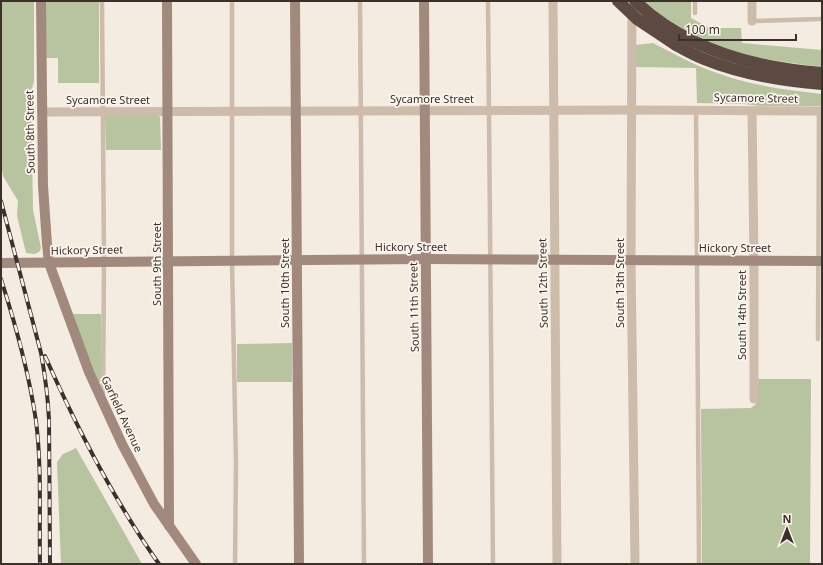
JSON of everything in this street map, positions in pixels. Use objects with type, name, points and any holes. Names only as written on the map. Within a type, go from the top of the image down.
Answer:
[{"type":"highway","points":[[618,1],[637,19],[679,40],[760,64],[822,73]]},
{"type":"highway","points":[[635,1],[703,59],[759,76],[822,84]]},
{"type":"street","name":"South 8th Street","points":[[41,1],[43,186],[49,263]]},
{"type":"street","name":"South 9th Street","points":[[167,1],[169,526]]},
{"type":"street","name":"South 10th Street","points":[[295,1],[299,564]]},
{"type":"street","name":"South 11th Street","points":[[424,1],[428,564]]},
{"type":"street","name":"South 12th Street","points":[[553,1],[557,564]]},
{"type":"street","name":"South 13th Street","points":[[632,1],[631,260],[635,564]]},
{"type":"street","points":[[752,1],[752,21]]},
{"type":"street","name":"Sycamore Street","points":[[42,112],[632,110],[820,111]]},
{"type":"street","name":"South 14th Street","points":[[752,111],[754,399]]},
{"type":"street","name":"Hickory Street","points":[[1,263],[425,259],[820,260]]},
{"type":"street","name":"Garfield Avenue","points":[[49,263],[89,372],[122,444],[154,504],[196,564]]},
{"type":"lane","points":[[102,1],[104,262],[103,402]]},
{"type":"lane","points":[[232,1],[232,261],[236,464],[235,564]]},
{"type":"lane","points":[[360,1],[364,564]]},
{"type":"lane","points":[[488,1],[493,564]]},
{"type":"lane","points":[[695,1],[695,13]]},
{"type":"lane","points":[[752,21],[822,19]]},
{"type":"lane","points":[[696,110],[699,564]]},
{"type":"lane","points":[[818,339],[820,260],[820,111]]},
{"type":"green space","points":[[1,1],[34,1],[34,81],[31,93],[33,210],[41,248],[39,252],[34,254],[26,253],[17,216],[18,201],[3,176],[1,163]]},
{"type":"green space","points":[[44,1],[99,1],[99,83],[58,83],[58,58],[44,58]]},
{"type":"green space","points":[[644,1],[691,1],[691,18],[709,28],[741,28],[742,43],[822,50],[822,67],[772,60],[727,49],[706,41],[685,30],[664,17]]},
{"type":"green space","points":[[653,43],[703,68],[745,82],[822,94],[822,106],[760,106],[744,104],[697,103],[696,68],[636,67],[636,45]]},
{"type":"green space","points":[[157,115],[160,117],[161,150],[106,150],[105,116]]},
{"type":"green space","points":[[72,314],[101,314],[100,382],[97,381]]},
{"type":"green space","points":[[292,343],[292,382],[237,382],[237,344]]},
{"type":"green space","points":[[757,379],[811,379],[810,564],[702,564],[701,409],[751,408],[756,404]]},
{"type":"green space","points":[[76,448],[142,564],[61,564],[57,462],[63,454]]},
{"type":"railway","points":[[1,201],[41,353],[45,378],[49,420],[50,564]]},
{"type":"railway","points":[[1,279],[22,349],[36,421],[40,475],[40,564]]},
{"type":"railway","points":[[45,356],[70,410],[111,489],[159,564]]}]
